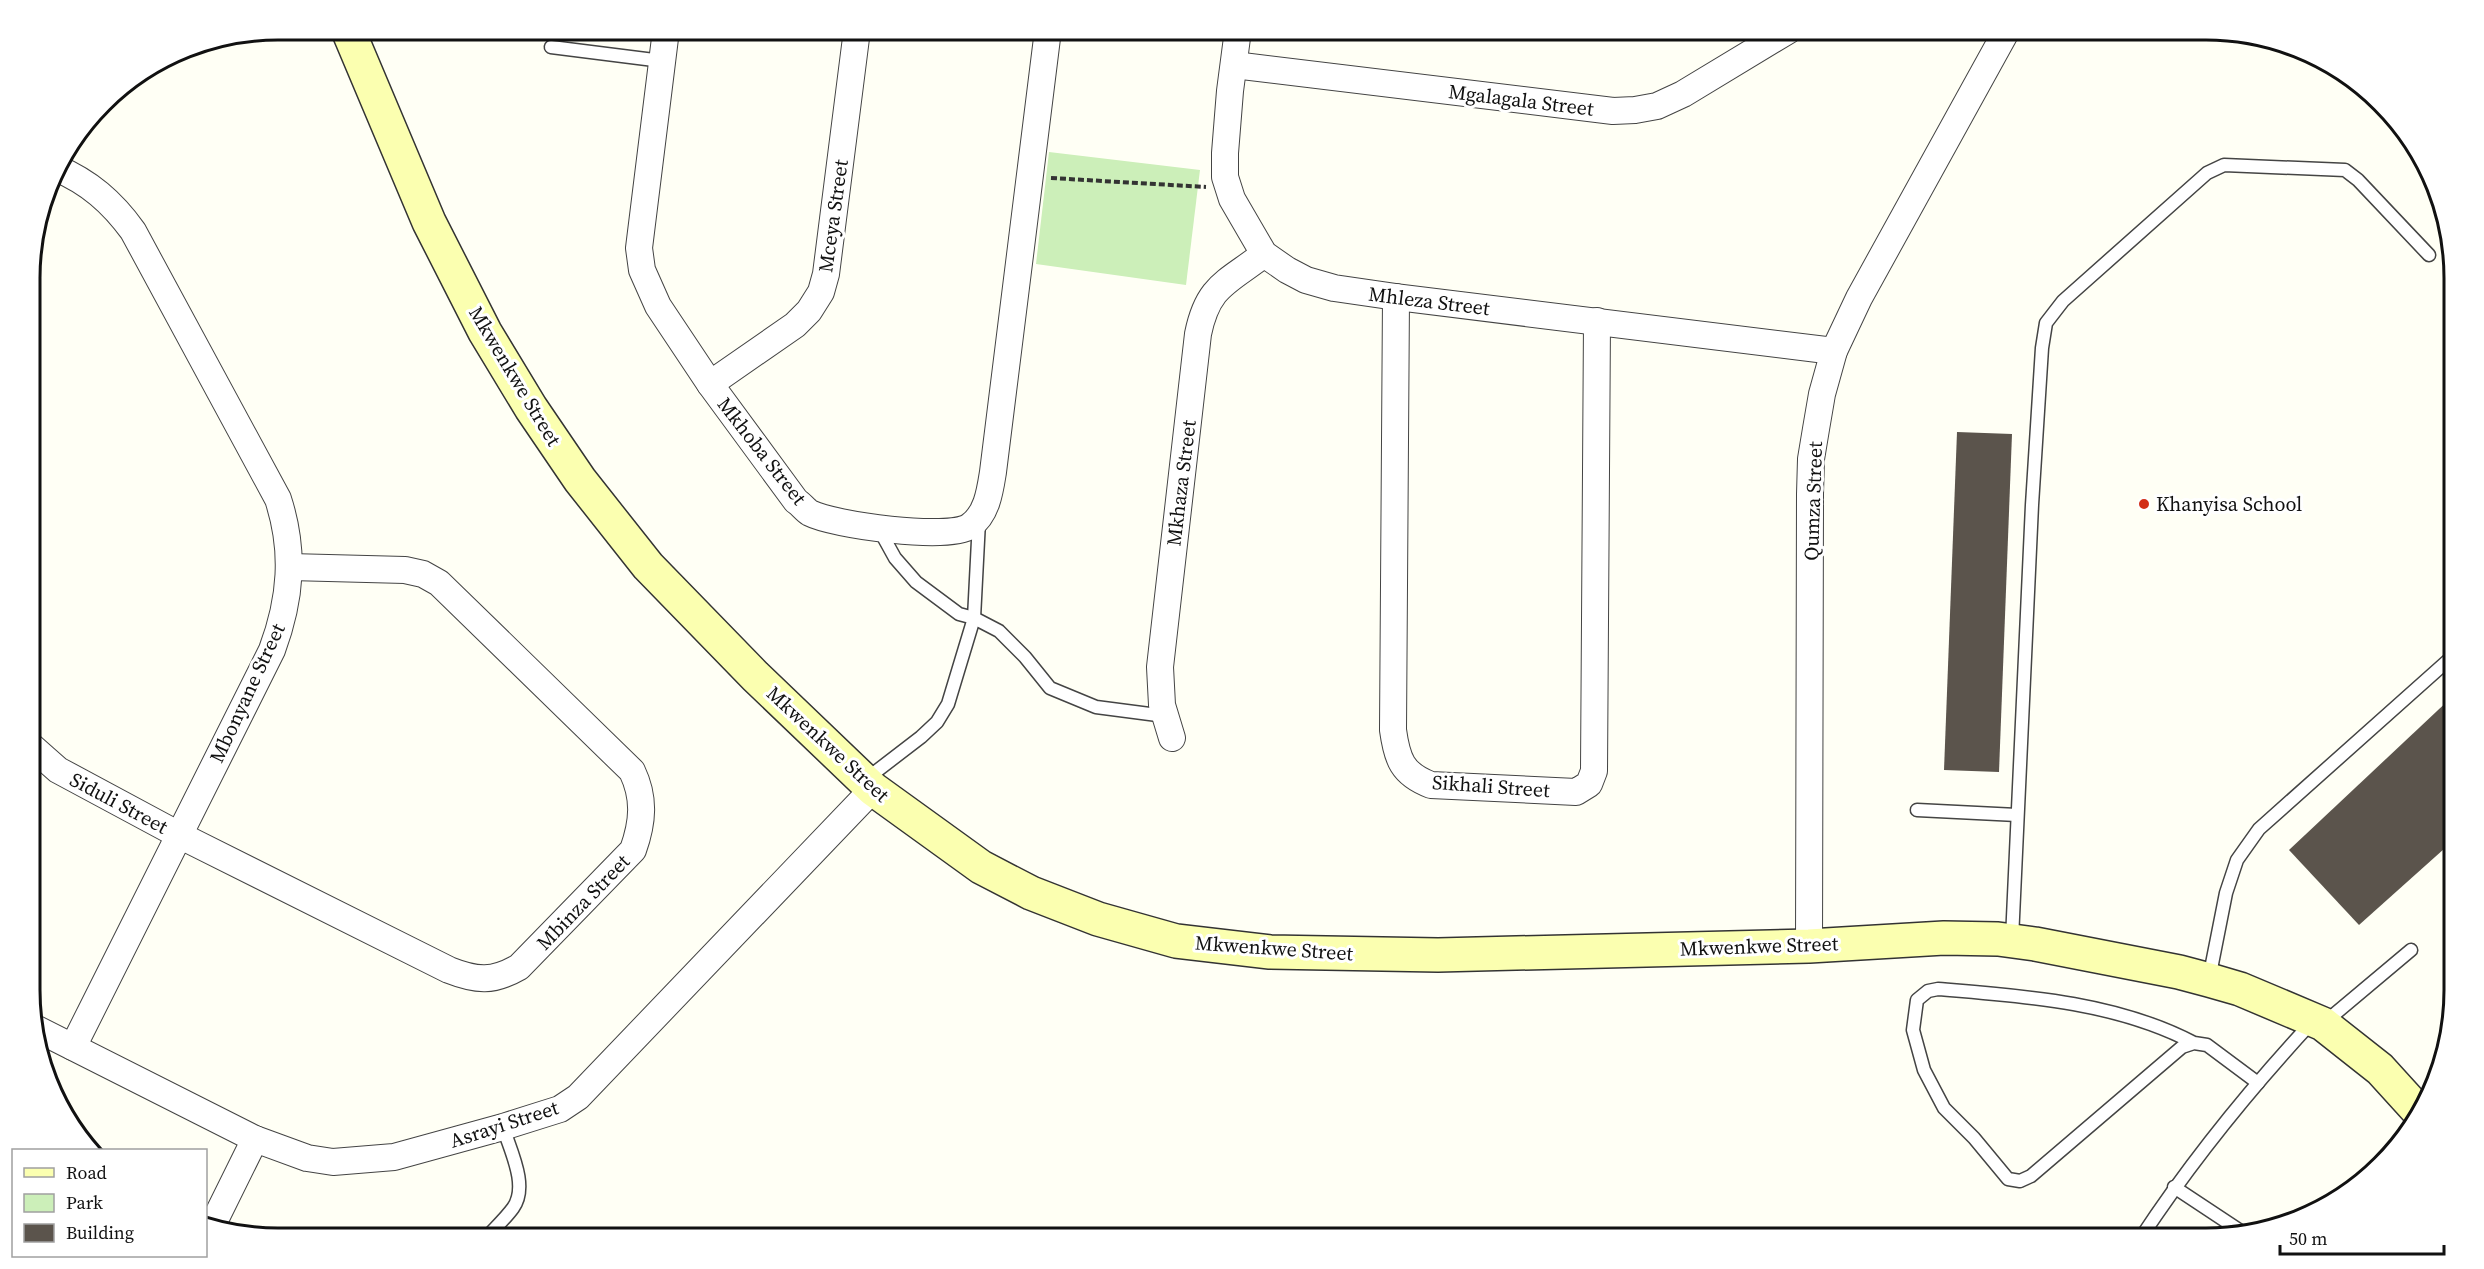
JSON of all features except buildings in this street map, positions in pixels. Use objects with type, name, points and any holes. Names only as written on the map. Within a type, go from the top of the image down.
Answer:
[{"type":"street","name":"Mkwenkwe Street","points":[[347,40],[364,66],[429,222],[485,332],[531,408],[580,480],[648,566],[754,676],[868,785],[981,867],[1031,893],[1098,919],[1176,941],[1270,952],[1368,955],[1809,946],[1944,938],[2012,941],[2104,957],[2240,989],[2319,1022],[2380,1069],[2414,1106]]},
{"type":"street","name":"Mkhoba Street","points":[[665,40],[639,248],[642,270],[658,306],[710,384],[796,501],[810,513],[829,519],[925,533],[955,532],[970,526],[979,515]]},
{"type":"street","name":"Mceya Street","points":[[710,384],[795,325],[809,311],[821,292],[826,274],[855,40]]},
{"type":"street","points":[[979,515],[988,501],[993,472],[1047,40]]},
{"type":"street","name":"Mhleza Street","points":[[1237,40],[1225,153],[1225,177],[1232,199],[1263,254],[1306,280],[1334,288],[1396,297],[1834,351]]},
{"type":"street","name":"Mgalagala Street","points":[[1234,65],[1613,111],[1635,110],[1657,106],[1683,94],[1772,40]]},
{"type":"street","name":"Qumza Street","points":[[1809,946],[1811,459],[1822,394],[1834,351],[1859,298],[2001,40]]},
{"type":"street","name":"Mbonyane Street","points":[[65,172],[103,195],[133,231],[278,499],[289,541],[290,567],[287,602],[272,650],[73,1047]]},
{"type":"street","name":"Mkhaza Street","points":[[1169,727],[1160,687],[1160,667],[1202,314],[1210,296],[1263,254]]},
{"type":"street","name":"Sikhali Street","points":[[1396,297],[1393,730],[1396,751],[1404,767],[1416,779],[1431,784],[1576,792],[1589,784],[1594,771],[1597,321]]},
{"type":"street","name":"Mbinza Street","points":[[179,835],[449,970],[466,977],[482,979],[502,977],[519,967],[633,850],[640,829],[642,807],[640,787],[632,771],[439,583],[423,574],[405,570],[290,567]]},
{"type":"street","name":"Siduli Street","points":[[40,754],[58,770],[179,835]]},
{"type":"street","name":"Asrayi Street","points":[[44,1033],[255,1138],[307,1158],[333,1162],[394,1157],[503,1128],[560,1109],[578,1096],[868,785]]},
{"type":"street","points":[[215,1220],[255,1138]]},
{"type":"lane","points":[[551,47],[662,61]]},
{"type":"lane","points":[[2012,941],[2031,505],[2042,348],[2046,323],[2063,301],[2207,173],[2224,165],[2345,170],[2358,180],[2429,255]]},
{"type":"lane","points":[[868,785],[937,722],[948,704],[974,618],[979,515]]},
{"type":"lane","points":[[877,527],[895,558],[916,582],[958,614],[974,618],[999,631],[1026,657],[1050,688],[1096,707],[1169,727]]},
{"type":"lane","points":[[2209,980],[2226,893],[2237,861],[2259,829],[2444,664]]},
{"type":"lane","points":[[1917,810],[2017,815]]},
{"type":"lane","points":[[2147,1228],[2174,1187],[2221,1125],[2258,1083],[2319,1022],[2411,950]]},
{"type":"lane","points":[[2194,1043],[2182,1047],[2031,1176],[2020,1181],[2008,1179],[1974,1138],[1944,1108],[1924,1070],[1913,1030],[1917,1000],[1928,991],[1938,989],[2055,1000],[2117,1013],[2163,1027],[2194,1043],[2207,1045],[2258,1083]]},
{"type":"lane","points":[[495,1228],[514,1206],[520,1194],[519,1180],[503,1128]]},
{"type":"lane","points":[[2174,1187],[2234,1226]]},
{"type":"path","points":[[1030,177],[1229,188]]},
{"type":"green space","points":[[1049,152],[1200,170],[1186,285],[1036,264]]},
{"type":"place","name":"Khanyisa School","points":[[2144,504]]}]
